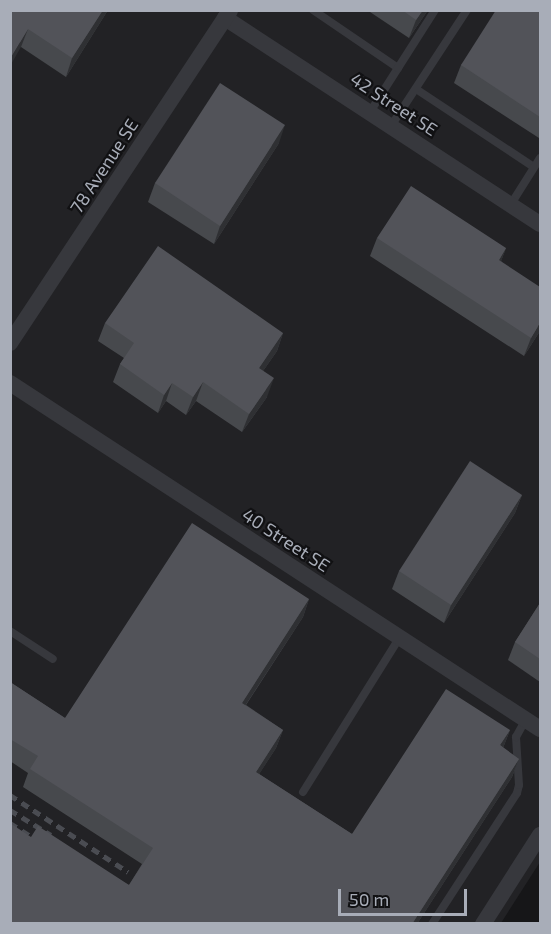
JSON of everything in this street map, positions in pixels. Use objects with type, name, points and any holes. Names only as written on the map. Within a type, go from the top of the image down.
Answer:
[{"type":"street","name":"42 Street SE","points":[[228,14],[370,112],[540,224]]},
{"type":"street","name":"78 Avenue SE","points":[[10,343],[228,14]]},
{"type":"street","name":"40 Street SE","points":[[10,383],[533,724]]},
{"type":"street","points":[[483,924],[540,835]]},
{"type":"lane","points":[[313,10],[398,68]]},
{"type":"lane","points":[[370,112],[435,10]]},
{"type":"lane","points":[[391,126],[467,10]]},
{"type":"lane","points":[[416,89],[534,167]]},
{"type":"lane","points":[[511,204],[540,158]]},
{"type":"lane","points":[[10,631],[53,659]]},
{"type":"lane","points":[[303,792],[400,637]]},
{"type":"lane","points":[[432,924],[517,793],[519,785],[516,737],[533,724]]},
{"type":"shaded area","points":[[10,11],[540,11],[540,862],[501,923],[11,923]]},
{"type":"building","points":[[10,10],[103,10],[72,58],[28,29],[10,59]]},
{"type":"building","points":[[402,10],[423,10],[416,20]]},
{"type":"building","points":[[496,10],[540,10],[540,117],[461,65]]},
{"type":"building","points":[[220,83],[285,125],[220,226],[155,183]]},
{"type":"building","points":[[411,186],[506,248],[499,260],[540,287],[540,323],[531,338],[377,238]]},
{"type":"building","points":[[158,246],[283,333],[259,368],[274,378],[249,414],[203,382],[193,397],[172,383],[164,395],[120,364],[134,343],[105,323]]},
{"type":"building","points":[[470,461],[522,495],[451,605],[399,571]]},
{"type":"building","points":[[192,523],[309,599],[242,703],[283,730],[256,772],[352,834],[446,689],[510,730],[500,745],[519,759],[412,924],[10,924],[10,823],[31,837],[38,826],[129,885],[153,848],[30,769],[38,756],[10,739],[10,682],[65,718]]},
{"type":"building","points":[[540,603],[540,659],[515,642]]},
{"type":"railway","points":[[10,795],[128,872]]},
{"type":"railway","points":[[10,810],[51,835]]},
{"type":"railway","points":[[10,823],[46,846]]}]
